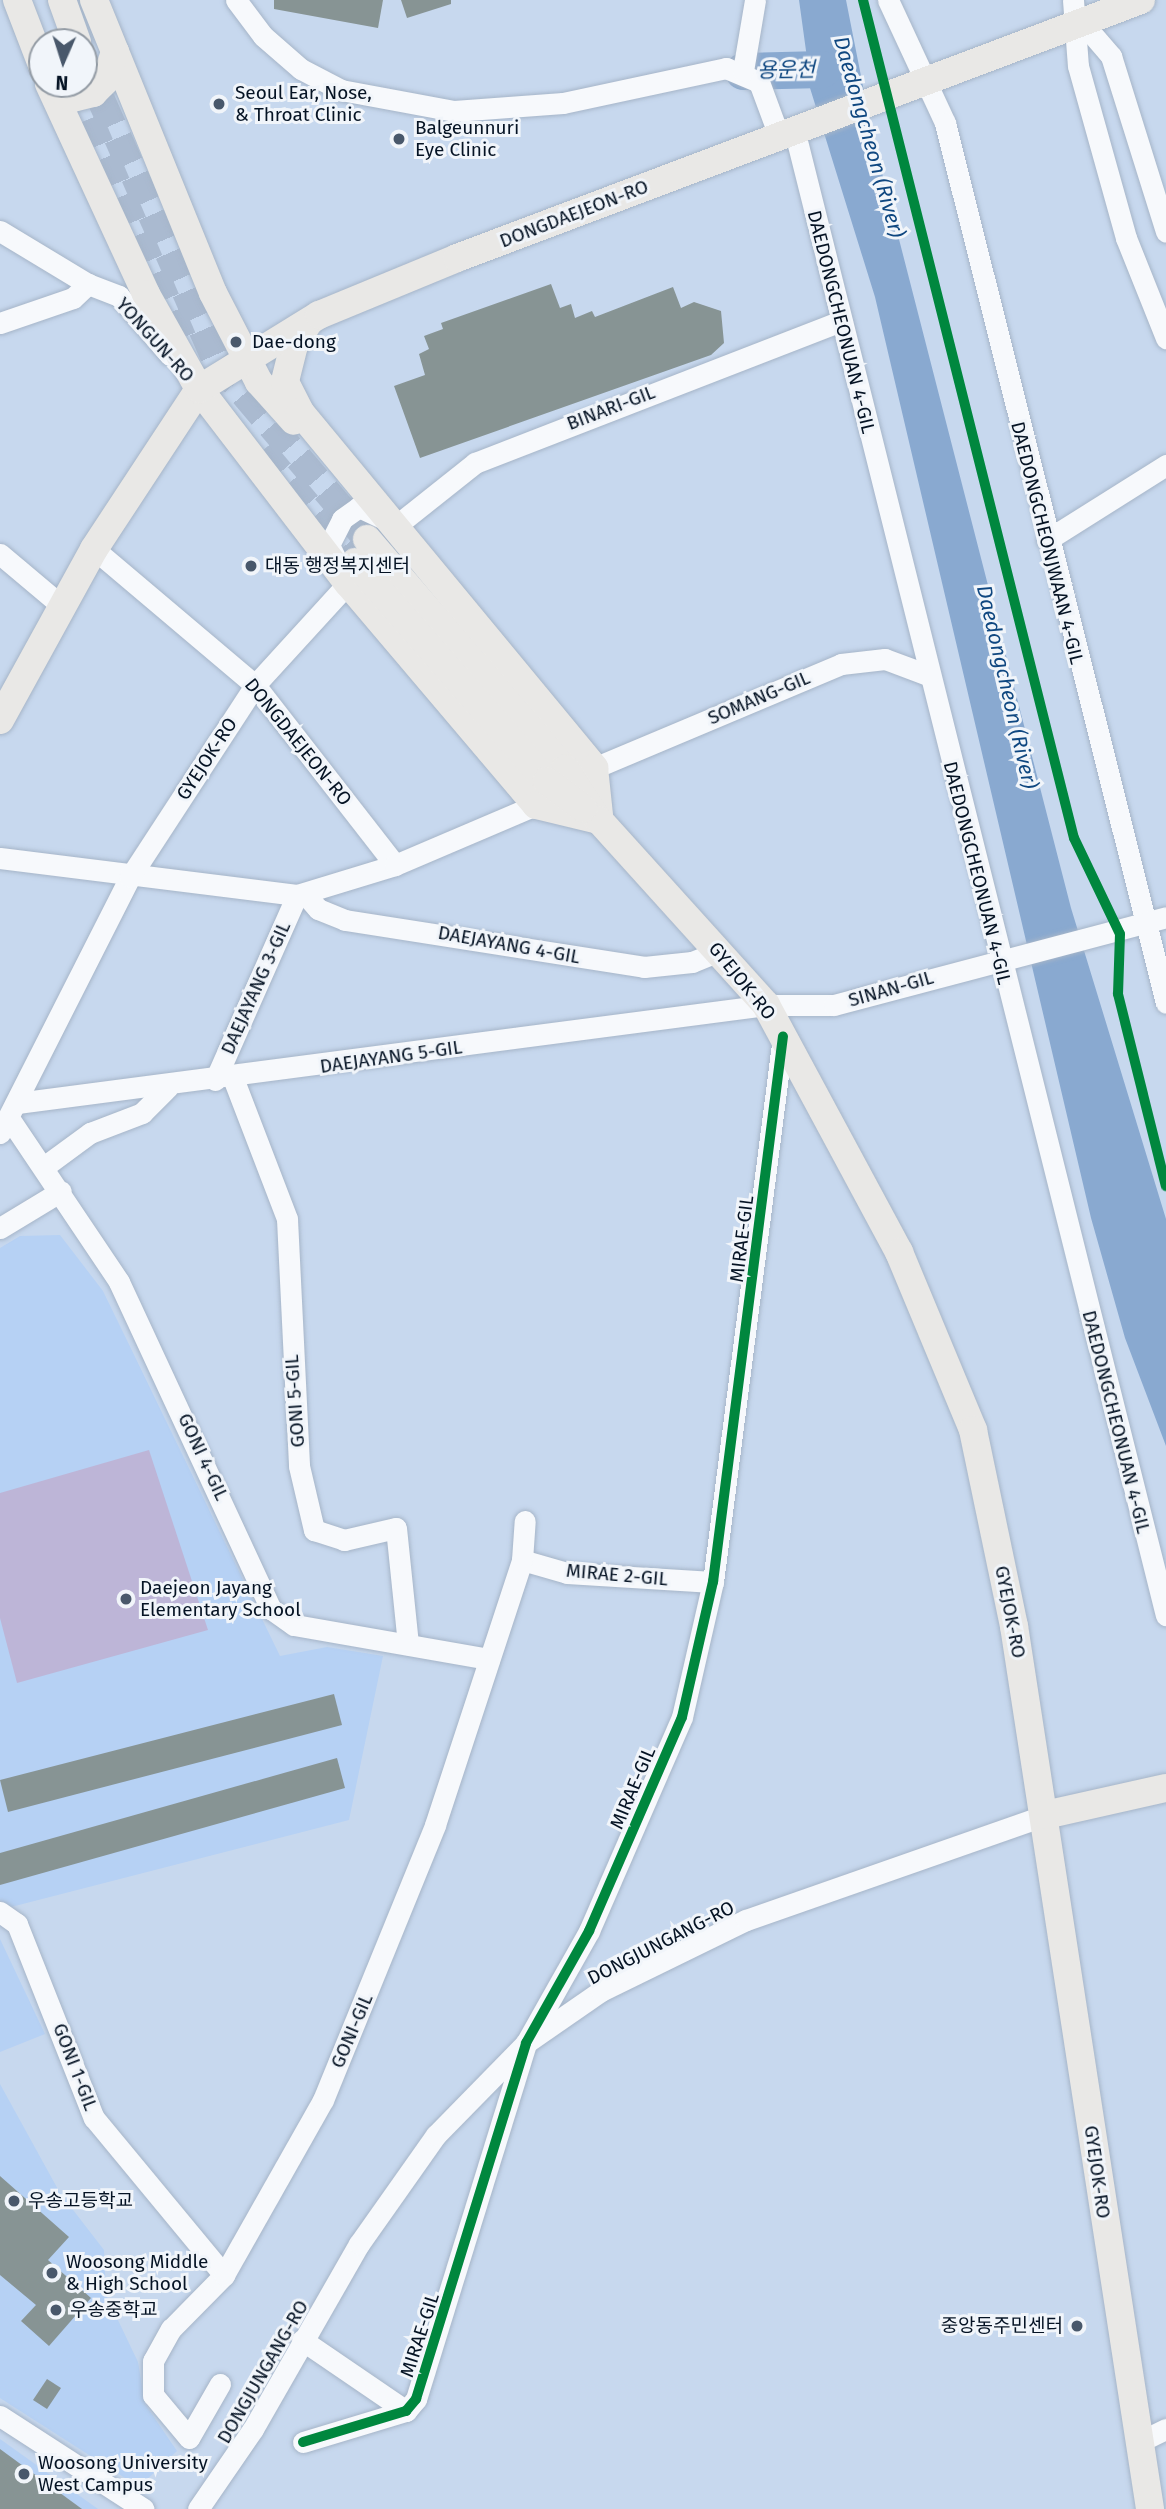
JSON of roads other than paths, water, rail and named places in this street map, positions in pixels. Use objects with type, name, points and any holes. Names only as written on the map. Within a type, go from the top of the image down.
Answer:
[{"type":"main road","points":[[18,0],[28,28]]},
{"type":"main road","points":[[31,0],[41,28]]},
{"type":"main road","points":[[62,0],[72,28]]},
{"type":"main road","points":[[55,98],[146,295],[199,389],[356,561],[536,805],[599,820],[594,768],[397,525],[259,382],[213,293],[94,0]]},
{"type":"main road","name":"DONGDAEJEON-RO","points":[[0,720],[94,549],[199,389],[310,321],[797,128],[920,85],[1077,10],[1141,0]]},
{"type":"main road","points":[[98,88],[105,81],[114,51]]},
{"type":"main road","points":[[310,321],[294,345],[285,382],[348,475]]},
{"type":"main road","name":"GYEJOK-RO","points":[[356,561],[565,769],[599,820],[719,951],[765,1006],[899,1252],[973,1430],[1045,1815],[1136,2443],[1150,2509]]},
{"type":"main road","points":[[1045,1815],[1166,1788]]},
{"type":"street","points":[[236,0],[263,36],[301,69],[341,90],[400,105],[454,111],[563,103],[643,91],[696,73],[743,71],[755,0]]},
{"type":"street","name":"DAEDONGCHEONJWAAN 4-GIL","points":[[888,0],[920,85],[1047,540],[1141,925],[1166,1003]]},
{"type":"street","points":[[1077,10],[1111,56],[1166,232]]},
{"type":"street","points":[[1077,10],[1078,66],[1126,237],[1166,338]]},
{"type":"street","name":"DAEDONGCHEONUAN 4-GIL","points":[[743,71],[759,82],[797,128],[841,321],[928,675],[1007,958],[1166,1615]]},
{"type":"street","name":"YONGUN-RO","points":[[0,230],[88,284],[119,296],[199,389]]},
{"type":"street","points":[[0,323],[73,298],[88,284]]},
{"type":"street","name":"BINARI-GIL","points":[[397,525],[475,463],[841,321]]},
{"type":"street","points":[[1047,540],[1166,465]]},
{"type":"street","points":[[356,561],[329,545],[342,519],[359,507],[397,525]]},
{"type":"street","name":"DONGDAEJEON-RO","points":[[94,549],[256,685],[395,865]]},
{"type":"street","points":[[0,554],[63,607]]},
{"type":"street","name":"GYEJOK-RO","points":[[8,1118],[130,877],[256,685],[356,561]]},
{"type":"street","name":"SOMANG-GIL","points":[[594,768],[841,664],[885,659],[928,675]]},
{"type":"street","points":[[0,858],[130,877],[301,895],[395,865],[536,805]]},
{"type":"street","name":"DAEJAYANG 4-GIL","points":[[301,895],[318,909],[345,920],[644,967],[674,966],[719,951]]},
{"type":"street","name":"DAEJAYANG 3-GIL","points":[[224,1079],[301,895]]},
{"type":"street","points":[[1141,925],[1166,917]]},
{"type":"street","name":"SINAN-GIL","points":[[765,1006],[834,1005],[1141,925]]},
{"type":"street","name":"DAEJAYANG 5-GIL","points":[[8,1118],[168,1087],[765,1006]]},
{"type":"street","name":"MIRAE-GIL","points":[[406,2412],[429,2372],[526,2043],[589,1931],[653,1793],[682,1717],[713,1582],[783,1036]]},
{"type":"street","name":"GONI 5-GIL","points":[[224,1079],[287,1219],[299,1466],[314,1530],[344,1540],[396,1528],[408,1644]]},
{"type":"street","points":[[45,1166],[90,1133],[142,1113],[168,1087]]},
{"type":"street","name":"GONI 4-GIL","points":[[8,1118],[45,1166],[119,1282],[271,1609],[294,1625],[489,1659]]},
{"type":"street","points":[[0,1228],[61,1191]]},
{"type":"street","name":"GONI-GIL","points":[[220,2384],[189,2438],[153,2395],[153,2361],[171,2329],[224,2275],[323,2100],[435,1825],[522,1560],[526,1521]]},
{"type":"street","name":"MIRAE 2-GIL","points":[[522,1560],[567,1573],[713,1582]]},
{"type":"street","name":"DONGJUNGANG-RO","points":[[198,2509],[253,2429],[302,2340],[436,2136],[526,2043],[601,1991],[746,1920],[980,1833],[1045,1815]]},
{"type":"street","name":"GONI 1-GIL","points":[[0,1912],[18,1924],[94,2118],[224,2275]]},
{"type":"street","points":[[302,2340],[406,2412]]},
{"type":"street","points":[[303,2442],[406,2412]]},
{"type":"street","points":[[0,2416],[144,2509]]},
{"type":"street","points":[[1136,2443],[1166,2429]]},
{"type":"water","name":"Daedongcheon (River)","points":[[799,0],[846,0],[874,142],[1071,908],[1166,1219],[1166,1446],[1125,1338],[1091,1218],[875,297],[810,88],[780,88],[768,56],[807,58]]},
{"type":"waterway","name":"용운천","points":[[743,71],[822,69]]},
{"type":"tunnel","points":[[98,93],[217,362],[367,539]]},
{"type":"tunnel","points":[[76,98],[89,119],[183,339]]},
{"type":"tunnel","points":[[262,451],[355,562]]},
{"type":"place","name":"Seoul Ear, Nose, & Throat Clinic","points":[[219,104]]},
{"type":"place","name":"Balgeunnuri Eye Clinic","points":[[399,139]]},
{"type":"place","name":"Dae-dong","points":[[236,342]]},
{"type":"place","name":"대동 행정복지센터","points":[[251,566]]},
{"type":"place","name":"Daejeon Jayang Elementary School","points":[[126,1599]]},
{"type":"place","name":"우송고등학교","points":[[14,2201]]},
{"type":"place","name":"Woosong Middle & High School","points":[[52,2273]]},
{"type":"place","name":"우송중학교","points":[[56,2310]]},
{"type":"place","name":"중앙동주민센터","points":[[1077,2326]]},
{"type":"place","name":"Woosong University West Campus","points":[[24,2474]]}]
